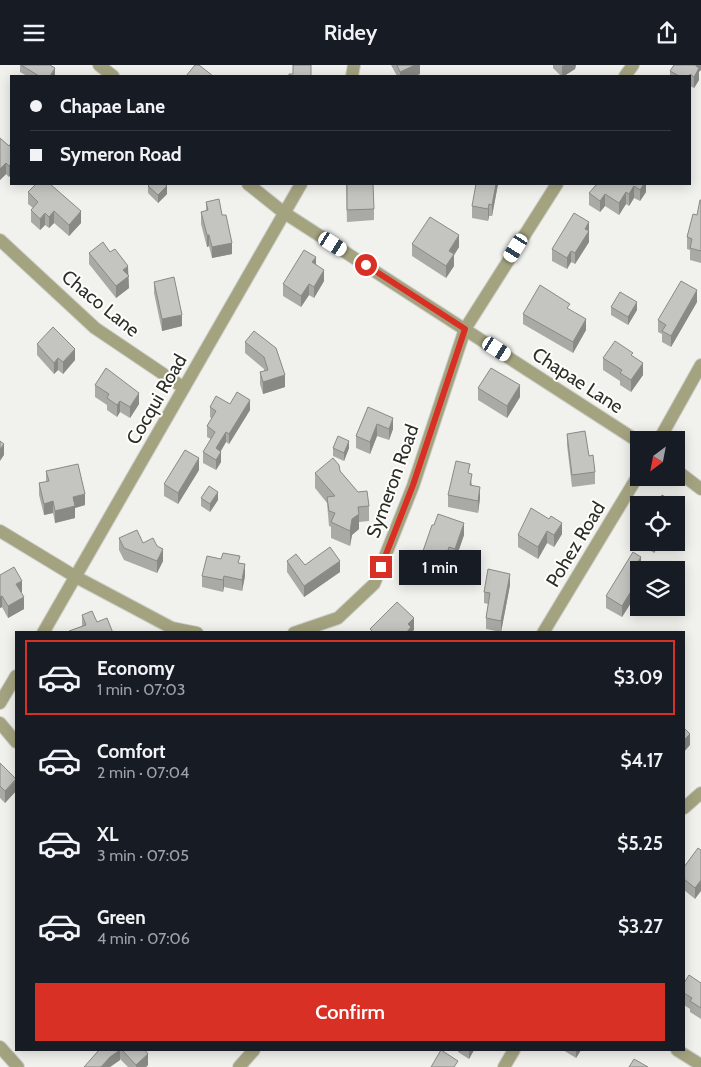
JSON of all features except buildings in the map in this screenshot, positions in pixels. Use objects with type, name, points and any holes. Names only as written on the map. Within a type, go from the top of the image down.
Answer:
[{"type":"street","points":[[99,65],[112,75]]},
{"type":"street","name":"Chapae Lane","points":[[249,185],[283,212],[630,436]]},
{"type":"street","name":"Cocqui Road","points":[[44,631],[283,212],[301,185]]},
{"type":"street","name":"Symeron Road","points":[[300,631],[338,618],[374,584],[413,485],[465,329],[556,185]]},
{"type":"street","name":"Chaco Lane","points":[[0,241],[95,328],[184,388]]},
{"type":"street","points":[[664,431],[701,365]]},
{"type":"street","points":[[685,477],[701,489]]},
{"type":"street","name":"Pohez Road","points":[[544,631],[632,486]]},
{"type":"street","points":[[0,531],[76,577],[172,627],[189,631]]},
{"type":"street","points":[[0,703],[15,678]]},
{"type":"street","points":[[0,723],[15,741]]},
{"type":"street","points":[[685,807],[701,793]]},
{"type":"street","points":[[0,1047],[18,1067]]},
{"type":"street","points":[[239,1067],[253,1051]]},
{"type":"street","points":[[504,1067],[513,1051]]},
{"type":"street","points":[[679,1051],[701,1065]]},
{"type":"route","points":[[366,265],[465,329],[413,485],[381,567]]}]
